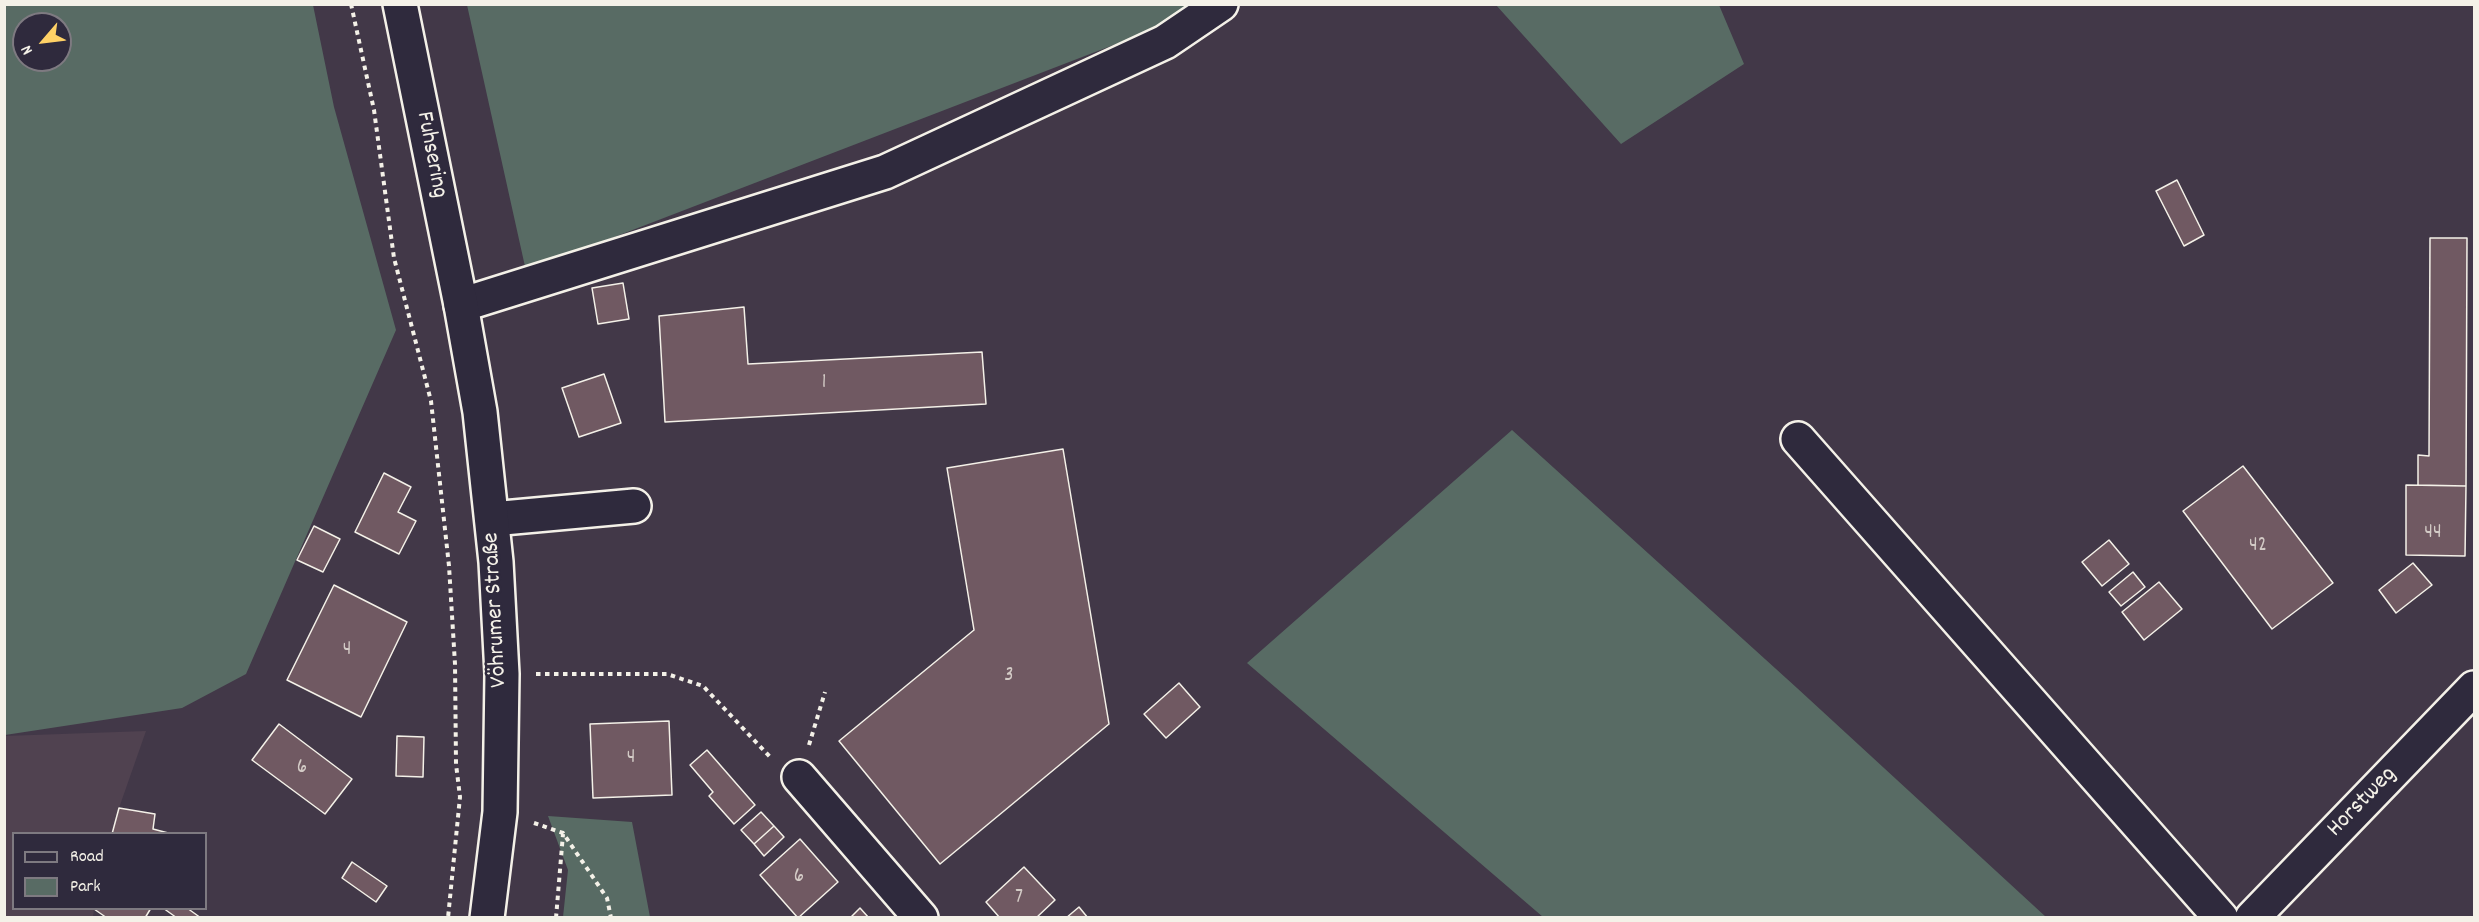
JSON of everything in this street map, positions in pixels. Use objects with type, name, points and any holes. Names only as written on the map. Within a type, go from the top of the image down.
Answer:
[{"type":"main road","name":"Fuhsering","points":[[400,4],[461,305]]},
{"type":"main road","points":[[461,305],[885,172],[1165,42],[1221,4]]},
{"type":"main road","name":"Vöhrumer Straße","points":[[461,305],[480,412],[492,519],[502,674],[500,812],[487,918]]},
{"type":"main road","points":[[1798,439],[2221,918]]},
{"type":"main road","points":[[492,519],[634,506]]},
{"type":"main road","name":"Horstweg","points":[[2252,918],[2475,688]]},
{"type":"main road","points":[[799,777],[921,918]]},
{"type":"path","points":[[351,4],[374,110],[394,258],[431,401],[449,566],[455,664],[456,764],[460,796],[448,918]]},
{"type":"path","points":[[502,674],[667,674],[704,686],[769,756],[799,777],[825,692]]},
{"type":"path","points":[[556,918],[562,833],[607,898],[610,918]]},
{"type":"shaded area","points":[[146,731],[112,832],[12,832],[12,910],[94,910],[93,917],[5,917],[5,736]]},
{"type":"green space","points":[[5,4],[313,5],[334,107],[396,330],[246,674],[182,708],[5,735]]},
{"type":"green space","points":[[467,5],[1195,5],[1168,24],[526,271]]},
{"type":"green space","points":[[1496,5],[1719,5],[1744,64],[1621,144]]},
{"type":"green space","points":[[1512,430],[2046,917],[1543,917],[1247,663]]},
{"type":"green space","points":[[548,816],[632,822],[650,917],[563,917],[568,870]]},
{"type":"building","points":[[2177,180],[2204,235],[2184,246],[2156,191]]},
{"type":"building","points":[[2430,238],[2467,238],[2466,486],[2418,485],[2418,455],[2429,456]]},
{"type":"building","points":[[623,283],[629,319],[598,324],[592,288]]},
{"type":"building","points":[[744,307],[748,364],[982,352],[986,404],[665,422],[659,316]]},
{"type":"building","points":[[604,374],[621,423],[579,437],[562,388]]},
{"type":"building","points":[[1063,449],[1109,724],[940,864],[839,741],[974,630],[947,468]]},
{"type":"building","points":[[2243,466],[2333,583],[2272,629],[2183,511]]},
{"type":"building","points":[[384,473],[411,487],[398,512],[416,521],[399,554],[355,532]]},
{"type":"building","points":[[2406,485],[2466,486],[2465,556],[2406,555]]},
{"type":"building","points":[[314,526],[340,539],[323,572],[297,560]]},
{"type":"building","points":[[2109,540],[2129,564],[2102,586],[2082,562]]},
{"type":"building","points":[[2413,563],[2432,585],[2396,613],[2379,590]]},
{"type":"building","points":[[2133,572],[2145,587],[2121,606],[2109,592]]},
{"type":"building","points":[[2159,582],[2182,609],[2144,640],[2122,612]]},
{"type":"building","points":[[334,585],[407,622],[361,717],[287,680]]},
{"type":"building","points":[[1179,683],[1200,707],[1166,738],[1144,714]]},
{"type":"building","points":[[669,721],[672,795],[593,798],[590,724]]},
{"type":"building","points":[[279,724],[352,779],[325,814],[252,760]]},
{"type":"building","points":[[397,736],[424,737],[423,777],[396,776]]},
{"type":"building","points":[[707,750],[755,805],[734,824],[709,796],[713,792],[690,765]]},
{"type":"building","points":[[119,808],[155,814],[153,829],[164,832],[113,832]]},
{"type":"building","points":[[761,812],[774,826],[754,844],[741,830]]},
{"type":"building","points":[[774,826],[784,837],[764,856],[754,844]]},
{"type":"building","points":[[800,839],[838,882],[798,918],[760,875]]},
{"type":"building","points":[[352,862],[387,886],[376,902],[342,878]]},
{"type":"building","points":[[1024,867],[1055,900],[1036,918],[1000,918],[986,902]]},
{"type":"building","points":[[1079,907],[1088,918],[1066,918]]},
{"type":"building","points":[[860,908],[869,918],[850,918]]},
{"type":"building","points":[[95,910],[150,910],[145,918],[107,918]]},
{"type":"building","points":[[166,910],[190,910],[201,918],[177,918]]}]
